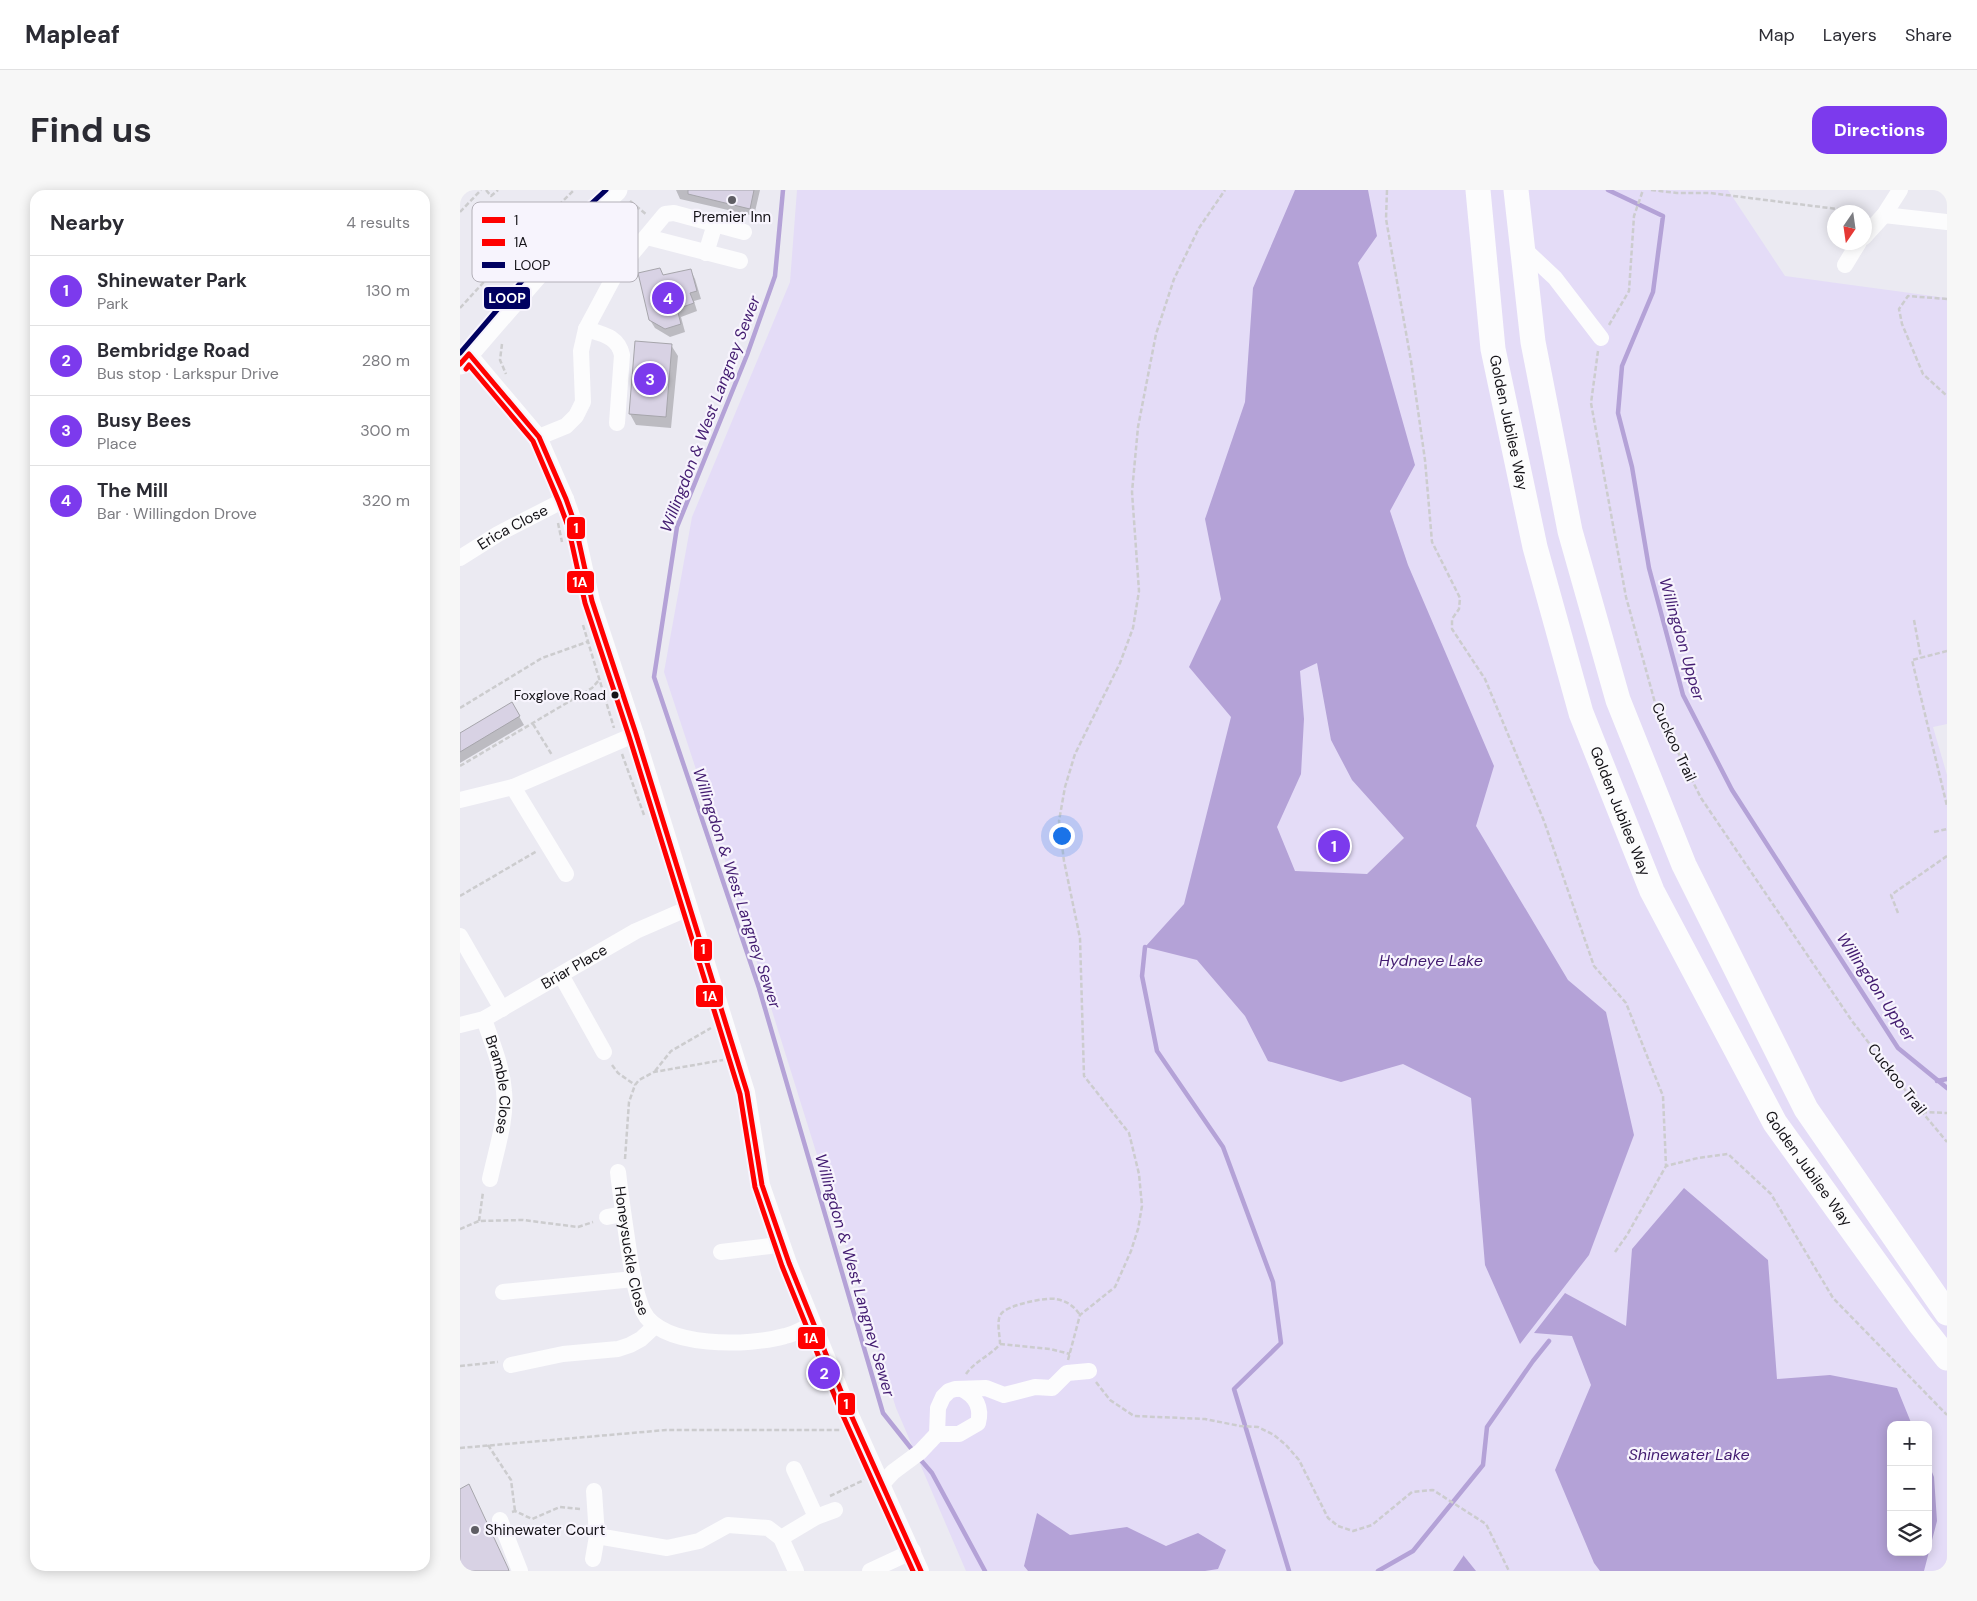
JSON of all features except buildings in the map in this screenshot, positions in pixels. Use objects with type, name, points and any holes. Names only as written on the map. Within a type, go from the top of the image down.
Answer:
[{"type":"highway","name":"Golden Jubilee Way","points":[[1478,190],[1493,349],[1536,547],[1581,713],[1652,891],[1775,1123],[1920,1324],[1947,1358]]},
{"type":"highway","name":"Golden Jubilee Way","points":[[1516,190],[1533,342],[1570,531],[1618,700],[1684,865],[1806,1109],[1947,1313]]},
{"type":"main road","points":[[611,202],[622,194]]},
{"type":"main road","points":[[464,359],[531,282]]},
{"type":"street","points":[[1872,229],[1884,216],[1900,190]]},
{"type":"street","points":[[638,247],[656,222],[665,214],[674,213],[744,232]]},
{"type":"street","points":[[1884,216],[1947,222]]},
{"type":"street","points":[[706,253],[715,224]]},
{"type":"street","points":[[647,237],[740,261]]},
{"type":"street","points":[[1523,248],[1555,278],[1601,338]]},
{"type":"street","points":[[1845,265],[1854,250]]},
{"type":"street","points":[[540,437],[566,426],[576,416],[583,402],[581,351],[586,329],[611,282]]},
{"type":"street","points":[[586,329],[611,338],[620,348],[622,355],[617,422]]},
{"type":"street","points":[[464,359],[540,437],[566,499],[575,524],[592,602],[636,734],[747,1092],[762,1185],[781,1242],[813,1324],[847,1406],[884,1477],[922,1571]]},
{"type":"street","name":"Erica Close","points":[[460,558],[498,534],[566,499]]},
{"type":"street","points":[[460,800],[513,787],[636,734]]},
{"type":"street","points":[[513,787],[566,874]]},
{"type":"street","name":"Briar Place","points":[[460,1025],[484,1019],[636,931],[689,908]]},
{"type":"street","points":[[460,936],[502,1009]]},
{"type":"street","points":[[560,975],[604,1052]]},
{"type":"street","name":"Bramble Close","points":[[484,1019],[500,1068],[504,1092],[503,1114],[490,1179]]},
{"type":"street","name":"Honeysuckle Close","points":[[618,1172],[615,1215],[644,1312],[655,1326],[687,1339],[714,1343],[739,1343],[786,1336],[813,1324]]},
{"type":"street","points":[[721,1252],[770,1246],[781,1242]]},
{"type":"street","points":[[503,1292],[634,1279]]},
{"type":"street","name":"Honeysuckle Close","points":[[511,1365],[563,1354],[618,1349],[641,1339],[655,1326]]},
{"type":"street","points":[[884,1477],[920,1452],[937,1434],[938,1408],[943,1397],[963,1382],[1004,1395],[1036,1386],[1052,1388],[1067,1373],[1089,1371]]},
{"type":"street","points":[[937,1434],[959,1434],[978,1423],[980,1417],[977,1401],[969,1393],[963,1382]]},
{"type":"street","points":[[794,1469],[816,1517]]},
{"type":"street","points":[[593,1559],[598,1536],[594,1491]]},
{"type":"street","points":[[782,1538],[816,1517],[835,1510]]},
{"type":"street","points":[[500,1520],[520,1571]]},
{"type":"street","points":[[598,1536],[667,1548],[699,1541],[728,1525],[768,1528],[782,1538],[796,1571]]},
{"type":"street","points":[[870,1571],[913,1551]]},
{"type":"path","points":[[460,212],[481,190]]},
{"type":"path","points":[[486,190],[492,196],[498,190]]},
{"type":"path","points":[[562,202],[574,190]]},
{"type":"path","points":[[1225,190],[1199,228],[1178,271],[1156,334],[1138,427],[1132,492],[1139,592],[1133,628],[1120,663],[1075,754],[1065,787],[1059,821],[1064,861],[1080,938],[1084,1076],[1129,1133],[1139,1174],[1142,1206],[1138,1229],[1131,1251],[1115,1287],[1080,1315],[1066,1367],[1089,1371],[1110,1400],[1134,1416],[1205,1420],[1255,1427],[1274,1436],[1286,1445],[1294,1455],[1328,1518],[1338,1526],[1353,1531],[1372,1525],[1412,1492],[1434,1490],[1486,1524],[1509,1571]]},
{"type":"path","points":[[1387,190],[1386,219],[1411,361],[1425,460],[1432,542],[1460,598],[1459,609],[1452,618],[1452,629],[1485,680],[1544,821],[1594,966],[1626,1002],[1663,1096],[1666,1166],[1615,1252]]},
{"type":"path","name":"Cuckoo Trail","points":[[1643,190],[1634,216],[1629,291],[1601,338],[1591,403],[1626,597],[1657,710],[1701,798],[1852,1021],[1947,1142]]},
{"type":"path","points":[[1651,190],[1677,193],[1710,193],[1827,208]]},
{"type":"path","points":[[622,194],[632,202]]},
{"type":"path","points":[[638,207],[656,222]]},
{"type":"path","points":[[460,308],[484,282]]},
{"type":"path","points":[[1947,299],[1908,296],[1899,309],[1902,324],[1923,374],[1947,396]]},
{"type":"path","points":[[506,338],[500,345],[500,360],[509,380]]},
{"type":"path","points":[[1914,620],[1921,658]]},
{"type":"path","points":[[460,708],[542,658],[587,642]]},
{"type":"path","points":[[1947,651],[1912,660],[1947,806]]},
{"type":"path","points":[[460,766],[592,688],[600,679]]},
{"type":"path","points":[[532,723],[560,767]]},
{"type":"path","points":[[1934,832],[1947,829]]},
{"type":"path","points":[[460,896],[549,844]]},
{"type":"path","points":[[1898,913],[1891,895],[1947,856]]},
{"type":"path","points":[[654,1072],[671,1051],[717,1025]]},
{"type":"path","points":[[604,1052],[618,1073],[635,1085]]},
{"type":"path","points":[[618,1172],[625,1162],[629,1102],[635,1085],[639,1080],[654,1072],[727,1059]]},
{"type":"path","points":[[1922,1112],[1947,1112]]},
{"type":"path","points":[[1666,1166],[1698,1158],[1728,1154],[1771,1194],[1833,1298],[1947,1415]]},
{"type":"path","points":[[479,1220],[483,1190],[490,1179]]},
{"type":"path","points":[[460,1229],[479,1220],[523,1220],[578,1227],[615,1215]]},
{"type":"path","points":[[963,1382],[972,1365],[994,1351],[1000,1344],[1000,1316],[1005,1309],[1018,1304],[1054,1298],[1074,1306],[1080,1315]]},
{"type":"path","points":[[1000,1344],[1050,1349],[1070,1354]]},
{"type":"path","points":[[460,1366],[510,1360],[511,1365]]},
{"type":"path","points":[[460,1448],[666,1430],[843,1430]]},
{"type":"path","points":[[488,1445],[511,1480],[515,1511]]},
{"type":"path","points":[[835,1510],[829,1494],[884,1477]]},
{"type":"path","points":[[515,1511],[532,1519],[560,1507],[595,1510]]},
{"type":"path","points":[[500,1520],[515,1511]]},
{"type":"shaded area","points":[[797,190],[1728,190],[1785,276],[1947,298],[1947,724],[1933,727],[1947,775],[1947,1571],[966,1571],[896,1408],[709,809],[664,672],[692,517],[790,282]]},
{"type":"water","name":"Hydneye Lake","points":[[1295,190],[1368,190],[1377,236],[1358,263],[1415,465],[1390,511],[1408,565],[1494,766],[1476,826],[1568,980],[1606,1012],[1634,1135],[1589,1255],[1520,1344],[1485,1265],[1471,1098],[1403,1064],[1341,1082],[1268,1061],[1245,1016],[1197,960],[1145,947],[1184,904],[1231,717],[1189,667],[1221,599],[1205,519],[1245,402],[1253,288]],"holes":[[[1317,663],[1331,740],[1352,780],[1404,838],[1367,874],[1295,871],[1277,827],[1301,774],[1304,719],[1300,671]]]},
{"type":"water","name":"Shinewater Lake","points":[[1684,1188],[1768,1260],[1777,1379],[1830,1375],[1897,1388],[1910,1421],[1887,1421],[1887,1556],[1928,1556],[1924,1571],[1600,1571],[1594,1563],[1555,1470],[1591,1385],[1572,1336],[1534,1333],[1565,1293],[1626,1326],[1632,1249]]},
{"type":"water","name":"Shinewater Lake","points":[[1932,1472],[1934,1477],[1937,1521],[1932,1540]]},
{"type":"water","points":[[1037,1513],[1070,1535],[1127,1527],[1166,1546],[1198,1533],[1226,1550],[1218,1569],[1205,1571],[1028,1571],[1024,1566]]},
{"type":"water","points":[[1464,1556],[1476,1571],[1453,1571]]},
{"type":"waterway","name":"Willingdon & West Langney Sewer","points":[[783,190],[775,276],[747,355],[677,527],[654,677],[759,988],[883,1413],[914,1452]]},
{"type":"waterway","name":"Willingdon Upper","points":[[1608,190],[1663,216],[1653,292],[1622,366],[1618,413],[1632,467],[1649,568],[1683,695],[1732,790],[1898,1048],[1947,1088]]},
{"type":"waterway","points":[[1145,947],[1142,976],[1157,1051],[1223,1147],[1273,1282],[1281,1343],[1234,1389],[1289,1571]]},
{"type":"waterway","name":"Willingdon Upper","points":[[1937,1081],[1947,1079]]},
{"type":"waterway","points":[[1378,1571],[1413,1551],[1483,1465],[1487,1427],[1549,1341]]},
{"type":"waterway","name":"Willingdon & West Langney Sewer","points":[[919,1458],[932,1473],[985,1571]]},
{"type":"transit line","name":"LOOP","points":[[593,202],[606,190]]},
{"type":"transit line","name":"LOOP","points":[[460,353],[521,282]]},
{"type":"transit line","name":"1","points":[[460,364],[469,354],[539,437],[566,499],[575,524],[592,601],[636,734],[747,1092],[762,1185],[789,1263],[847,1406],[921,1571]]},
{"type":"transit line","name":"1A","points":[[466,369],[469,365],[533,441],[568,526],[585,603],[629,736],[740,1094],[755,1187],[782,1266],[840,1409],[913,1571]]},
{"type":"place","name":"Premier Inn","points":[[732,200]]},
{"type":"place","name":"The Mill","points":[[668,298]]},
{"type":"place","name":"Busy Bees","points":[[650,379]]},
{"type":"place","name":"Foxglove Road","points":[[615,695]]},
{"type":"place","name":"Shinewater Park","points":[[1334,846]]},
{"type":"place","name":"Bembridge Road","points":[[824,1373]]},
{"type":"place","name":"Shinewater Court","points":[[475,1530]]}]
